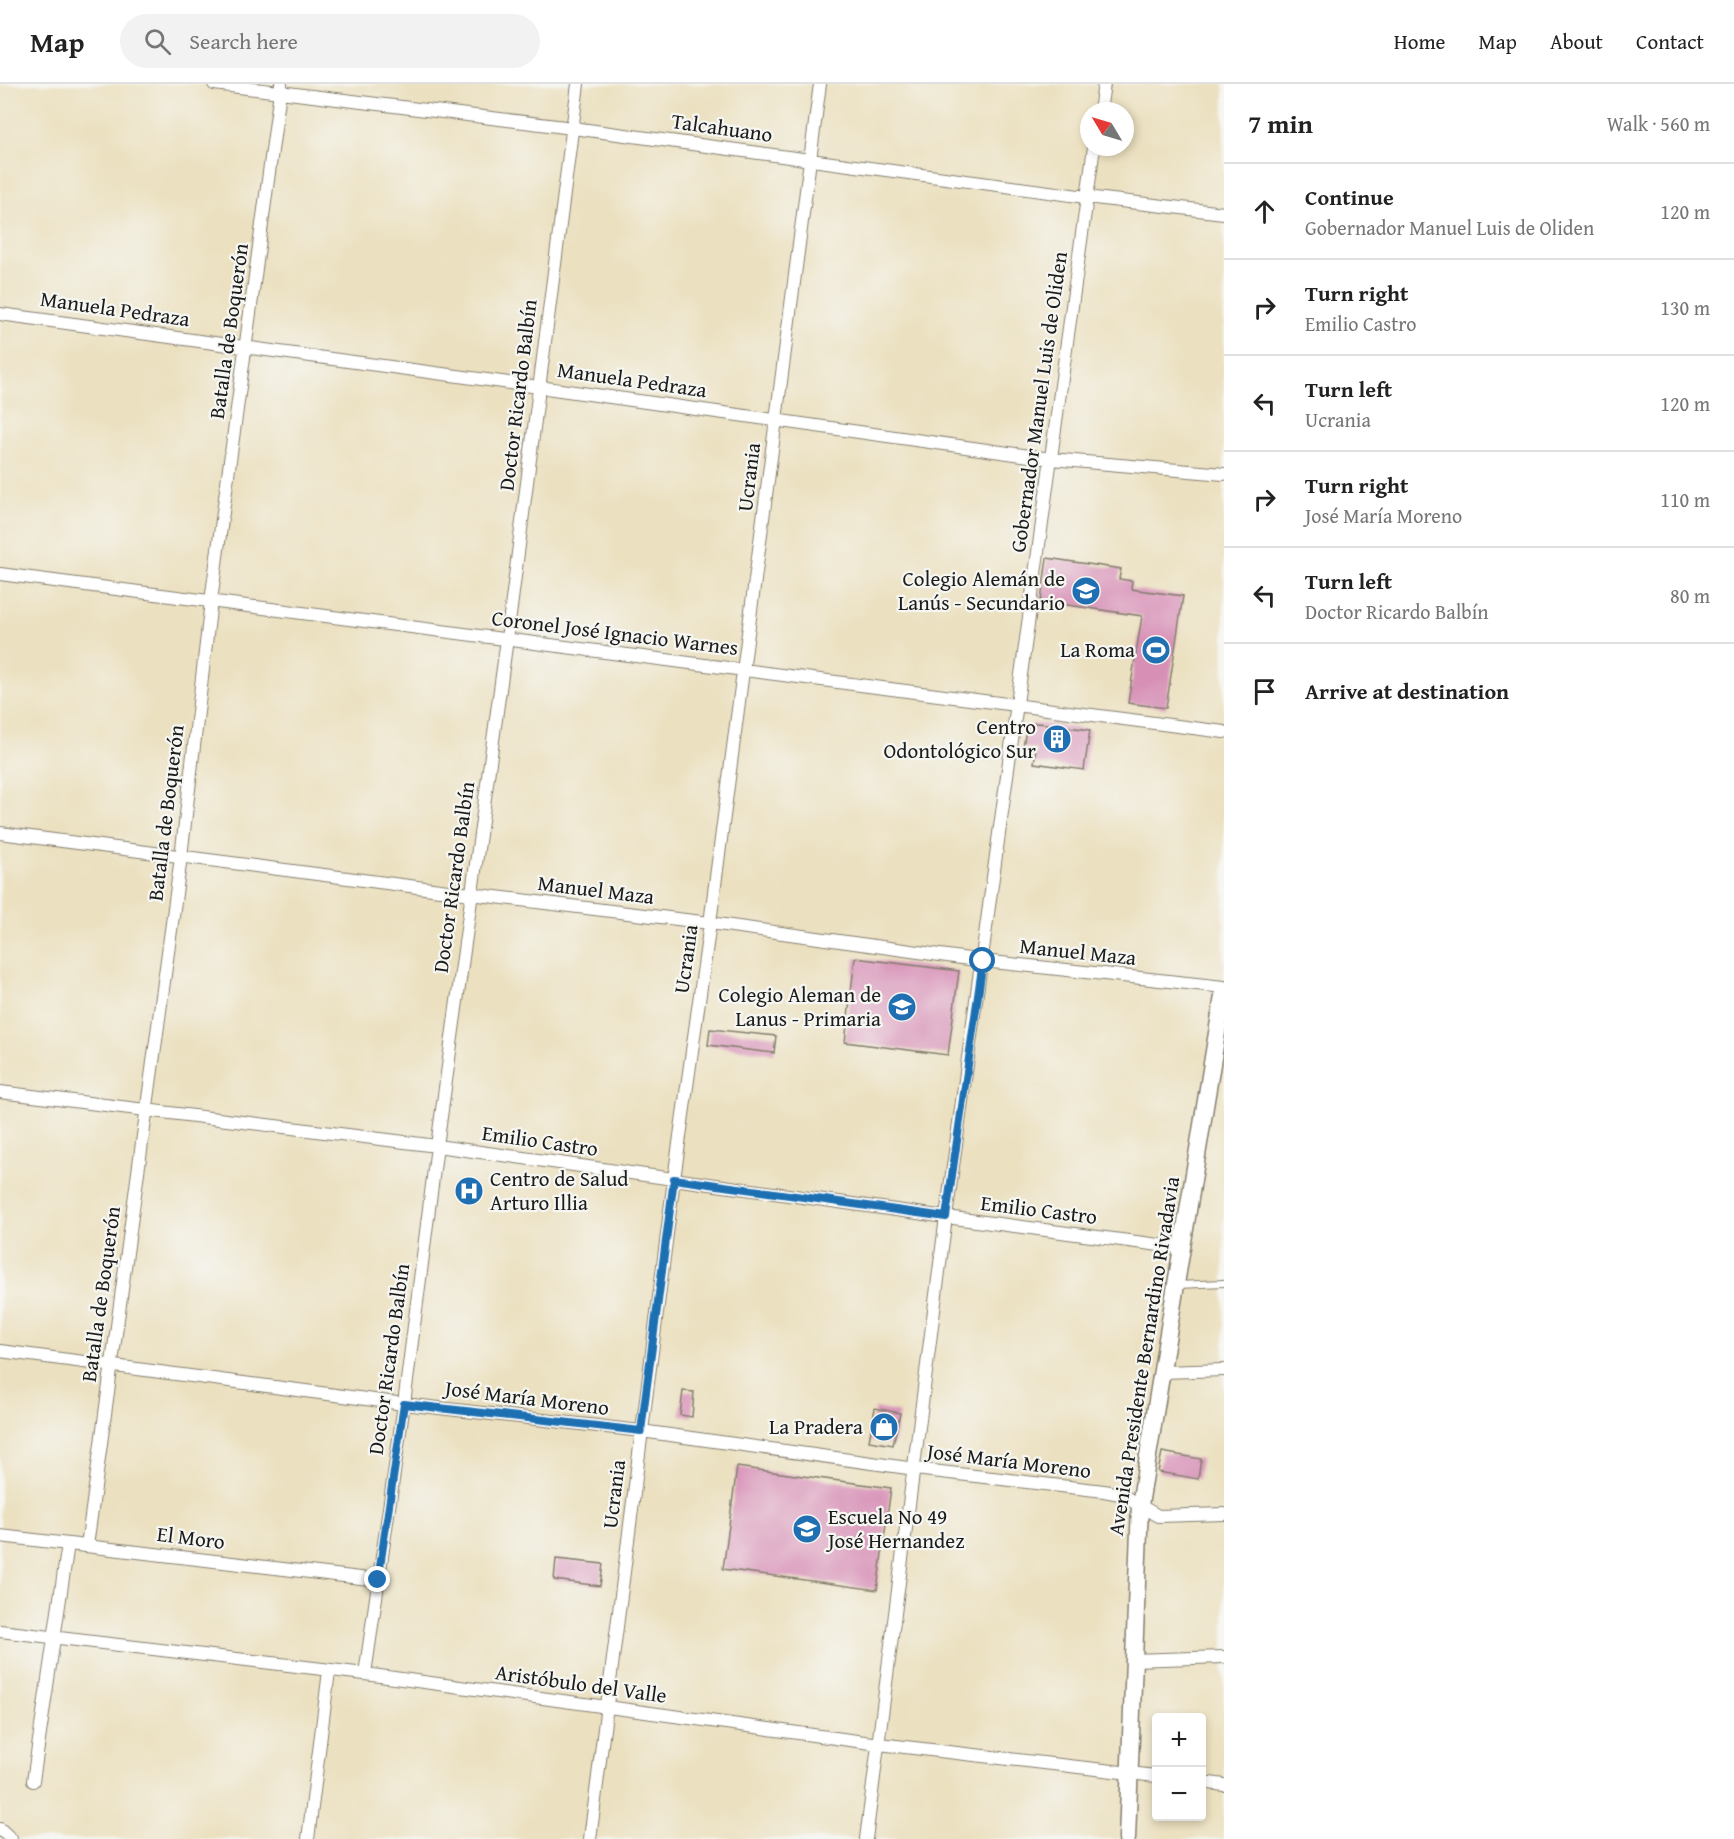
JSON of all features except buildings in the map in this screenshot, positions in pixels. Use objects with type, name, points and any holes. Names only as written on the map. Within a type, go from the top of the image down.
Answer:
[{"type":"street","name":"Talcahuano","points":[[213,84],[280,88],[1086,197],[1224,213]]},
{"type":"street","name":"Doctor Ricardo Balbín","points":[[365,1674],[404,1404],[507,639],[578,84]]},
{"type":"street","name":"Ucrania","points":[[590,1839],[674,1179],[744,669],[820,84]]},
{"type":"street","points":[[1101,102],[1104,84]]},
{"type":"street","name":"Batalla de Boquerón","points":[[87,1546],[181,857],[211,601],[280,88]]},
{"type":"street","name":"Gobernador Manuel Luis de Oliden","points":[[866,1839],[946,1217],[1093,156]]},
{"type":"street","name":"Manuela Pedraza","points":[[0,314],[247,346],[1051,459],[1224,474]]},
{"type":"street","name":"Coronel José Ignacio Warnes","points":[[0,574],[1224,732]]},
{"type":"street","name":"Manuel Maza","points":[[0,833],[710,923],[983,961],[1224,988]]},
{"type":"street","name":"Avenida Presidente Bernardino Rivadavia","points":[[1127,1839],[1140,1505],[1224,988]]},
{"type":"street","name":"Emilio Castro","points":[[0,1092],[437,1146],[1182,1248]]},
{"type":"street","name":"José María Moreno","points":[[0,1351],[404,1404],[641,1431],[915,1469],[1104,1491],[1120,1494],[1158,1516],[1224,1514]]},
{"type":"street","points":[[1163,1372],[1224,1370]]},
{"type":"street","name":"El Moro","points":[[0,1536],[378,1580]]},
{"type":"street","points":[[33,1781],[68,1544]]},
{"type":"street","name":"Aristóbulo del Valle","points":[[0,1631],[365,1674],[879,1744],[1152,1776]]},
{"type":"street","points":[[1133,1660],[1224,1657]]},
{"type":"street","points":[[308,1839],[329,1671]]},
{"type":"street","points":[[1206,1783],[1224,1785]]},
{"type":"street","points":[[0,1829],[11,1839]]},
{"type":"lane","points":[[1176,1285],[1224,1283]]},
{"type":"place","name":"Colegio Alemán de Lanús - Secundario","points":[[1086,591]]},
{"type":"place","name":"La Roma","points":[[1156,650]]},
{"type":"place","name":"Centro Odontológico Sur","points":[[1057,739]]},
{"type":"place","name":"Colegio Aleman de Lanus - Primaria","points":[[902,1007]]},
{"type":"place","name":"Centro de Salud Arturo Illia","points":[[469,1191]]},
{"type":"place","name":"La Pradera","points":[[884,1427]]},
{"type":"place","name":"Escuela No 49 José Hernandez","points":[[807,1529]]},
{"type":"route","points":[[378,1580],[404,1404],[641,1431],[674,1179],[946,1217],[983,961]]}]
